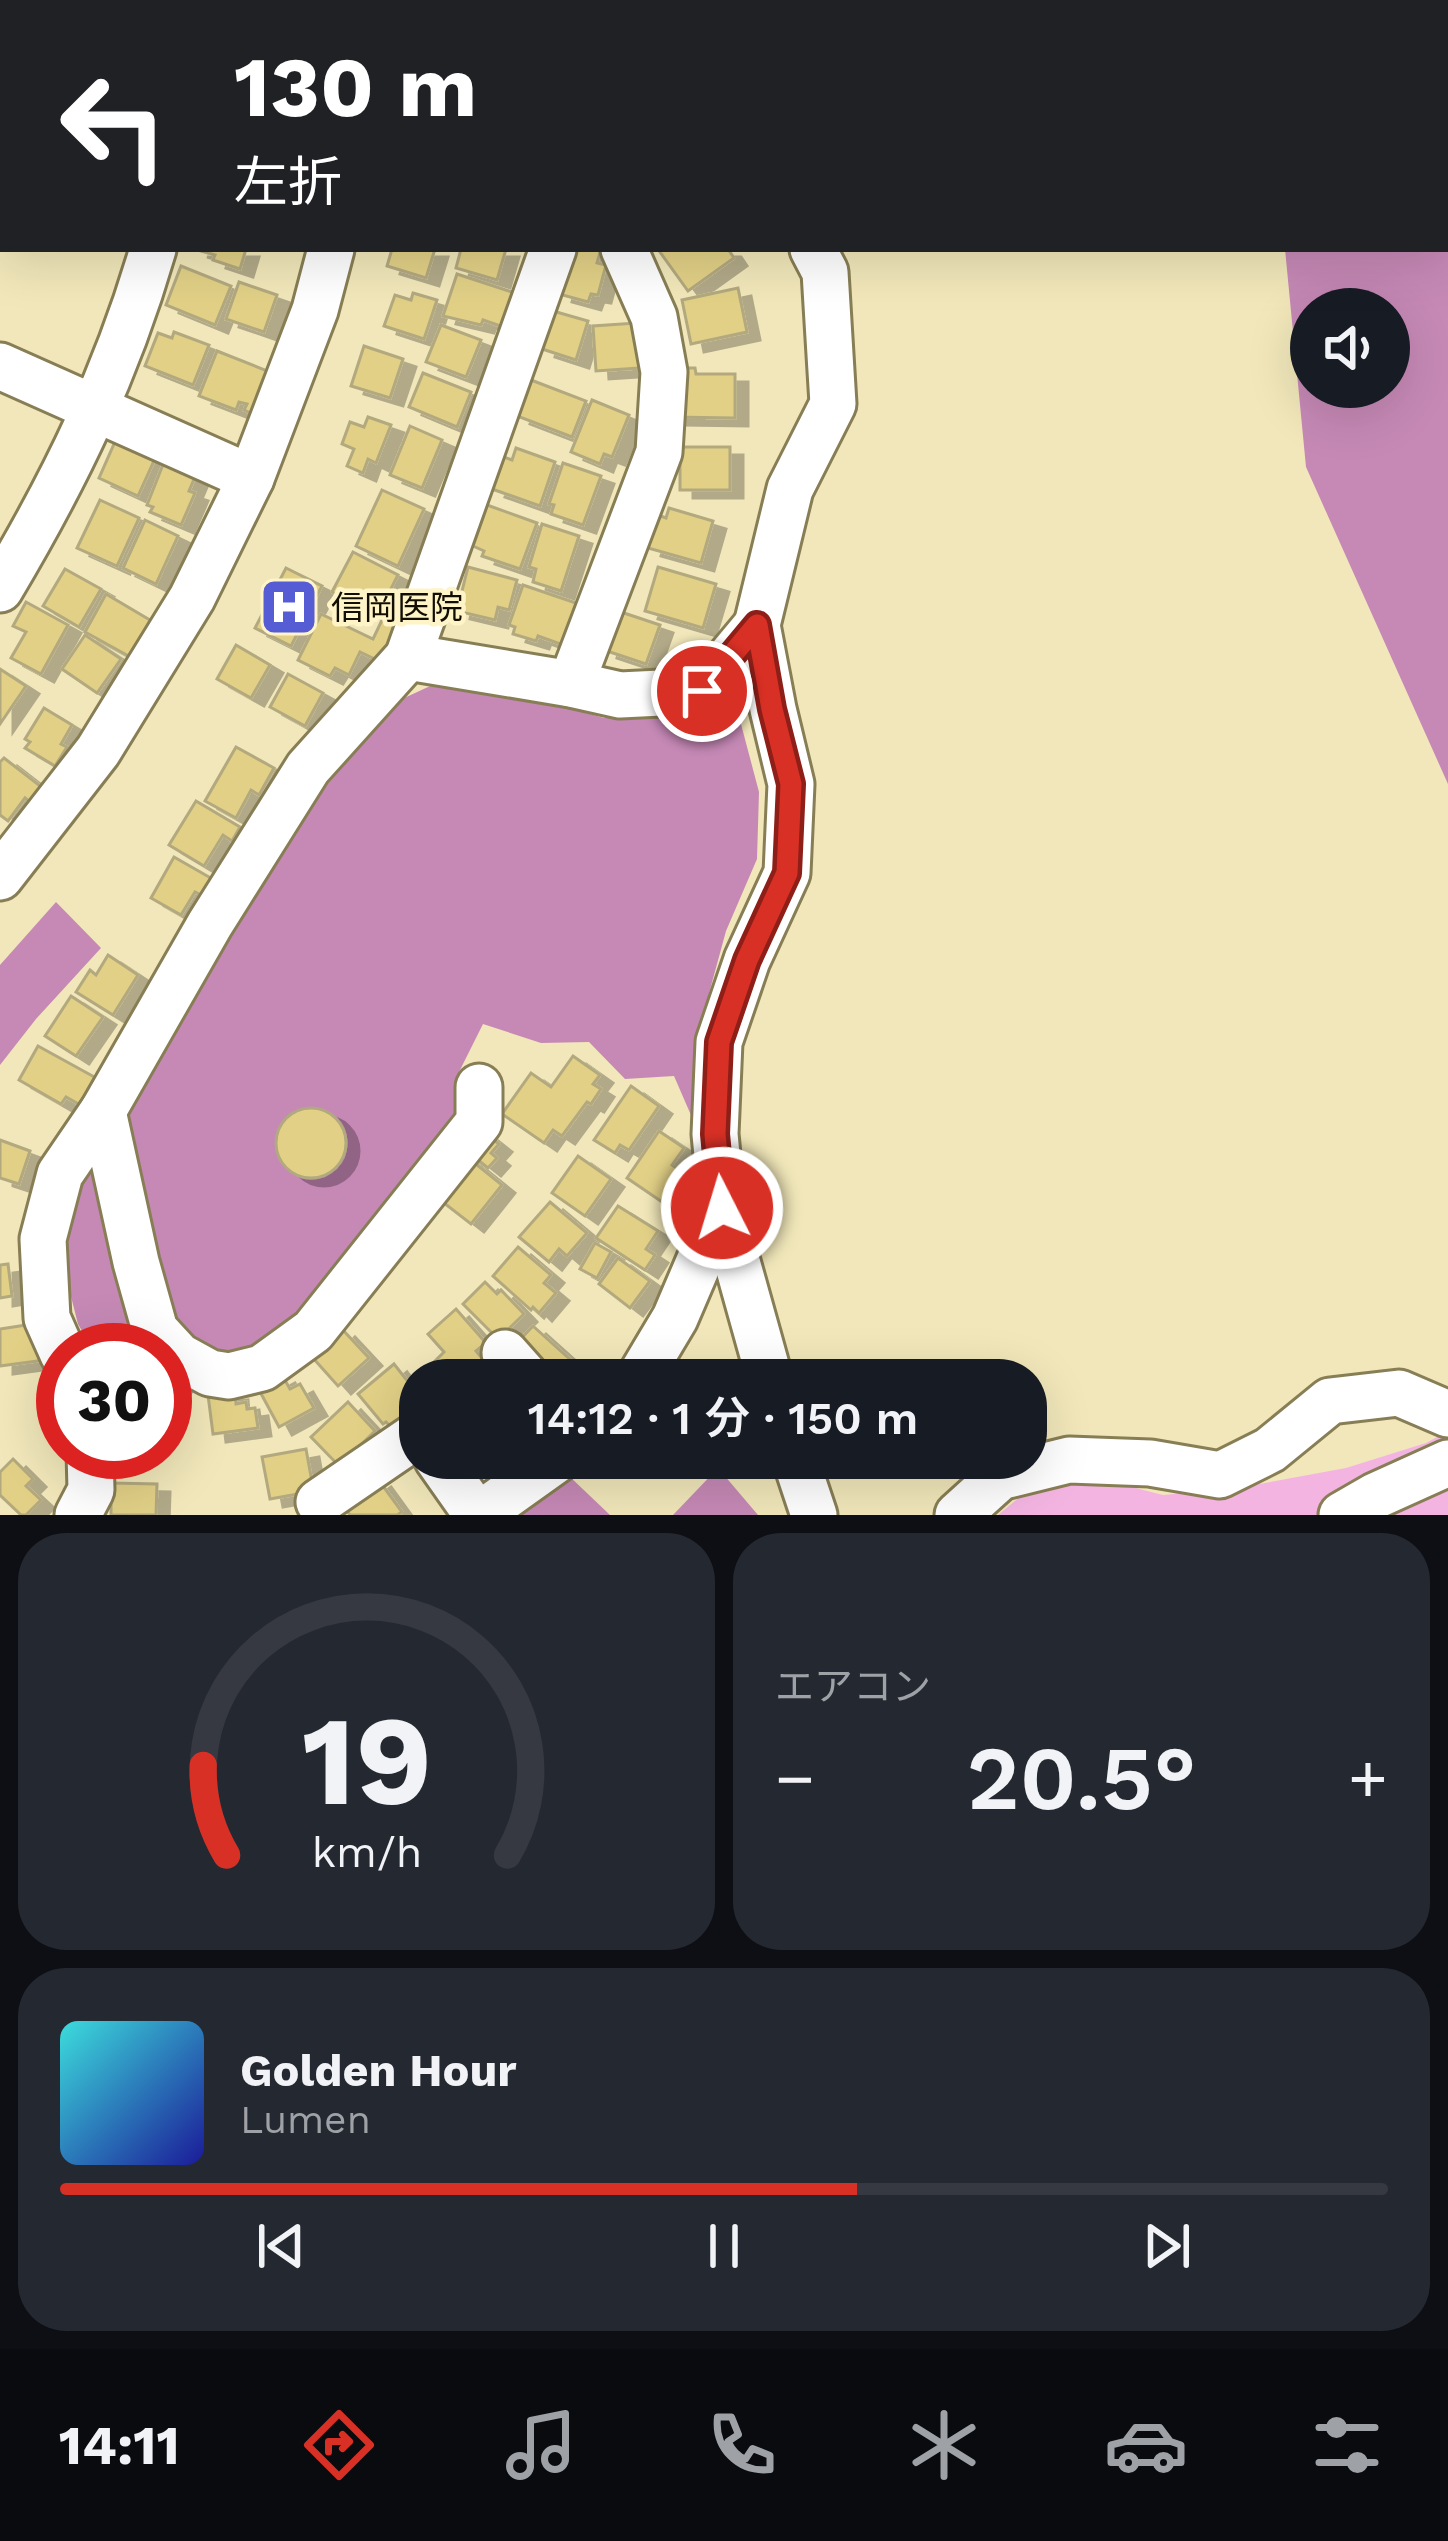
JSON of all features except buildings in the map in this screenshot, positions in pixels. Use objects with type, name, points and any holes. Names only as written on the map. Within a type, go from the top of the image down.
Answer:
[{"type":"street","points":[[0,877],[98,751],[192,598],[251,478],[308,330],[330,252]]},
{"type":"street","points":[[49,1323],[43,1239],[59,1174],[103,1111],[209,925],[308,768],[408,657],[552,252]]},
{"type":"street","points":[[571,684],[659,452],[664,372],[655,317],[625,252]]},
{"type":"street","points":[[764,1359],[722,1208],[715,1134],[719,1042],[747,960],[787,873],[791,784],[757,625],[790,488],[833,404],[825,272],[815,252]]},
{"type":"street","points":[[0,589],[46,511],[96,410],[128,331],[144,254]]},
{"type":"street","points":[[0,366],[251,478]]},
{"type":"street","points":[[408,657],[620,695],[702,691],[757,625]]},
{"type":"street","points":[[103,1111],[155,1330],[179,1356],[210,1373],[229,1376],[262,1368],[313,1330],[479,1122],[479,1087]]},
{"type":"street","points":[[651,1359],[675,1318],[722,1208]]},
{"type":"street","points":[[958,1515],[1000,1477],[1069,1460],[1150,1463],[1220,1475],[1270,1450],[1330,1401],[1399,1393],[1448,1414]]},
{"type":"street","points":[[319,1496],[399,1447]]},
{"type":"street","points":[[1359,1506],[1448,1463]]},
{"type":"street","points":[[78,1515],[91,1490],[91,1479]]},
{"type":"street","points":[[451,1479],[478,1515],[529,1479]]},
{"type":"street","points":[[802,1479],[814,1515]]},
{"type":"shaded area","points":[[1285,252],[1448,252],[1448,784],[1306,467],[1300,408],[1410,408],[1410,288],[1290,288],[1290,301]]},
{"type":"shaded area","points":[[441,681],[604,718],[737,709],[759,792],[757,859],[726,931],[705,1008],[697,1129],[674,1076],[625,1079],[589,1042],[541,1043],[483,1024],[459,1072],[458,1121],[302,1318],[255,1353],[210,1359],[192,1394],[192,1323],[78,1323],[66,1277],[68,1227],[90,1162],[238,900],[376,711]]},
{"type":"shaded area","points":[[56,902],[101,948],[0,1065],[0,965]]},
{"type":"shaded area","points":[[1448,1431],[1448,1515],[998,1515],[1026,1492],[1085,1475],[1163,1495],[1232,1489],[1346,1468],[1426,1443]]},
{"type":"shaded area","points":[[563,1479],[572,1479],[610,1515],[516,1515]]},
{"type":"shaded area","points":[[707,1479],[727,1479],[758,1515],[673,1515]]},
{"type":"place","name":"信岡医院","points":[[289,607]]},
{"type":"route","points":[[702,691],[757,625],[791,784],[787,873],[747,960],[719,1042],[715,1134],[722,1208]]}]
